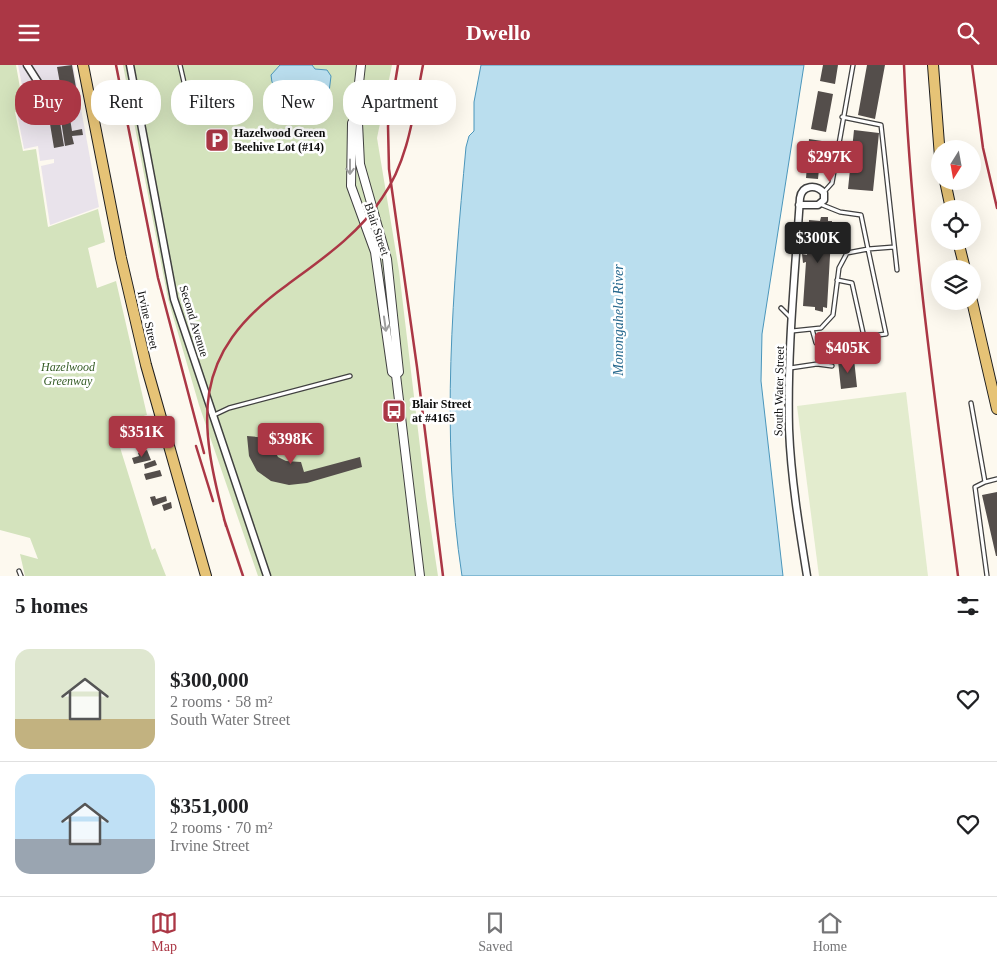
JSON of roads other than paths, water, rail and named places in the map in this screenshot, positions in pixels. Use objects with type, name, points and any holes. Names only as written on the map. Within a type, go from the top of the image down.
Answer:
[{"type":"main road","name":"Irvine Street","points":[[83,65],[117,240],[146,365],[206,576]]},
{"type":"main road","points":[[933,65],[939,140]]},
{"type":"main road","points":[[974,310],[997,409]]},
{"type":"street","points":[[27,65],[37,80]]},
{"type":"street","name":"Second Avenue","points":[[130,65],[174,299],[267,576]]},
{"type":"street","name":"Blair Street","points":[[359,80],[361,65]]},
{"type":"street","name":"Blair Street","points":[[352,125],[351,186],[375,252],[392,372],[396,375]]},
{"type":"street","name":"Blair Street","points":[[358,125],[361,171],[386,259],[399,372],[396,375],[420,576]]},
{"type":"street","points":[[815,187],[824,193],[824,200],[820,204],[799,205],[800,194],[804,189],[815,187]]},
{"type":"street","name":"South Water Street","points":[[799,205],[790,368],[790,451],[806,576]]},
{"type":"lane","points":[[180,65],[183,80]]},
{"type":"lane","points":[[824,193],[832,183],[842,117],[853,65]]},
{"type":"lane","points":[[842,117],[881,125],[897,270]]},
{"type":"lane","points":[[812,329],[816,343],[886,334],[861,215],[840,212],[820,204]]},
{"type":"lane","points":[[792,331],[821,328],[833,315],[839,268],[847,253],[894,247]]},
{"type":"lane","points":[[837,280],[852,283],[864,337]]},
{"type":"lane","points":[[782,308],[792,319]]},
{"type":"lane","points":[[790,368],[817,363],[832,366]]},
{"type":"lane","points":[[212,416],[229,408],[350,376]]},
{"type":"lane","points":[[971,403],[985,482]]},
{"type":"lane","points":[[987,576],[975,487],[997,479]]},
{"type":"lane","points":[[19,571],[20,576]]},
{"type":"water","points":[[280,65],[312,65],[315,69],[327,70],[331,76],[331,80],[272,80],[271,75]]},
{"type":"water","name":"Monongahela River","points":[[481,65],[804,65],[762,334],[761,381],[783,576],[462,576],[455,523],[452,469],[451,361],[453,308],[466,147],[469,136],[474,131],[474,102]]},
{"type":"railway","points":[[116,65],[158,278],[204,453]]},
{"type":"railway","points":[[398,65],[388,126],[389,169],[417,367],[443,576]]},
{"type":"railway","points":[[226,526],[210,453],[207,422],[209,392],[217,364],[232,337],[255,311],[339,246],[362,224],[382,198],[399,168],[413,117],[423,65]]},
{"type":"railway","points":[[904,65],[907,129],[918,257],[958,576]]},
{"type":"railway","points":[[972,65],[983,148],[997,208]]},
{"type":"railway","points":[[196,446],[213,501]]},
{"type":"railway","points":[[224,519],[243,576]]},
{"type":"place","name":"Hazelwood Green Beehive Lot (#14)","points":[[217,140]]},
{"type":"place","name":"Blair Street at #4165","points":[[394,411]]},
{"type":"park label","name":"Hazelwood Greenway","points":[[68,374]]}]
